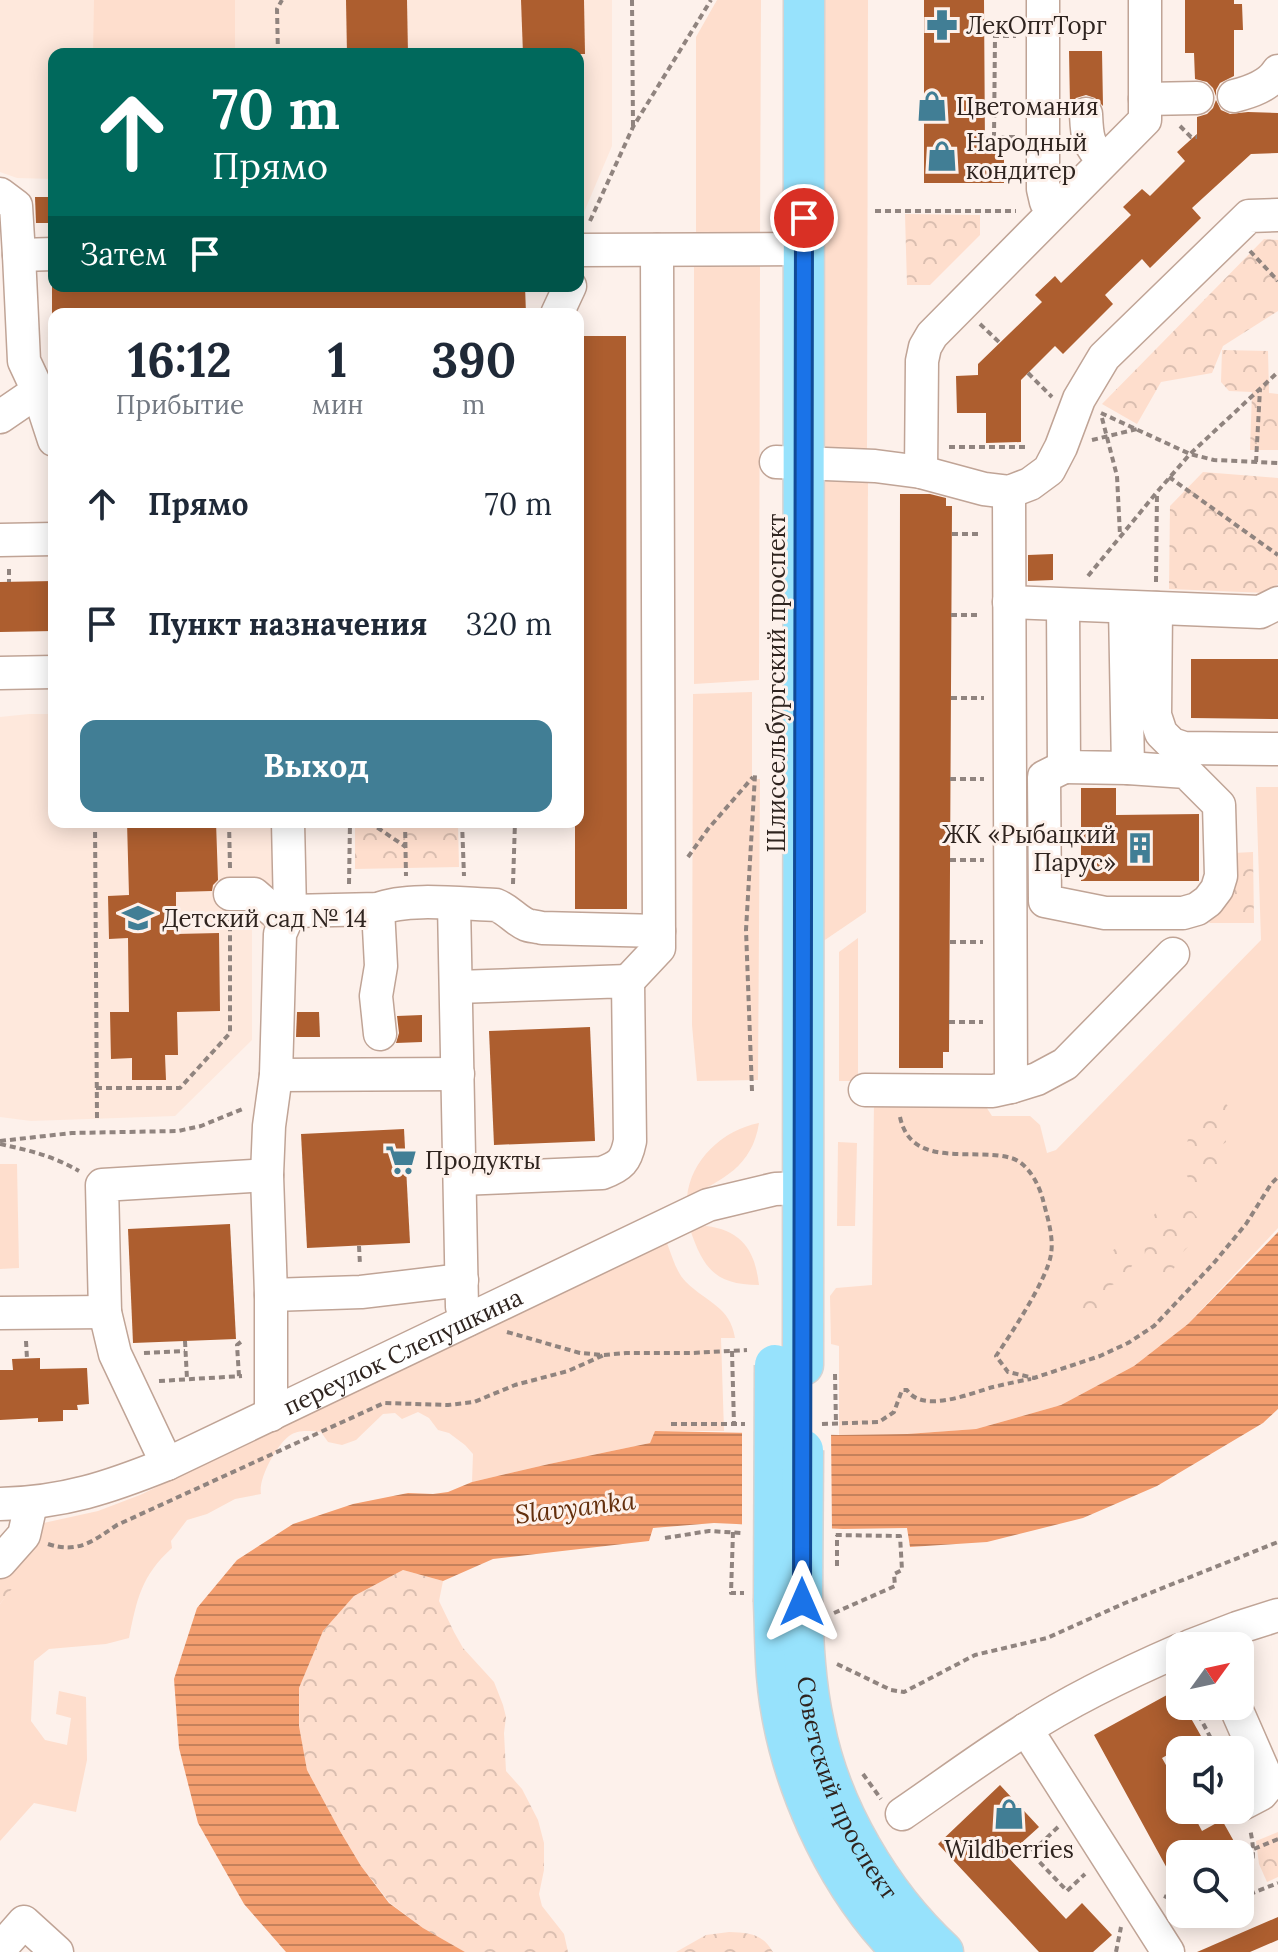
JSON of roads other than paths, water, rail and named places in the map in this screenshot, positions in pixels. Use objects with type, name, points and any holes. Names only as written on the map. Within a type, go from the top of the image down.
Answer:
[{"type":"main road","name":"Шлиссельбургский проспект","points":[[773,1599],[791,1362],[790,249],[777,0]]},
{"type":"main road","name":"Шлиссельбургский проспект","points":[[790,249],[804,0]]},
{"type":"main road","name":"Советский проспект","points":[[773,1599],[777,1678],[786,1731],[802,1786],[823,1840],[850,1887],[883,1932],[903,1952]]},
{"type":"main road","name":"Советский проспект","points":[[773,1599],[806,1674],[814,1727],[848,1823],[874,1868],[904,1910],[943,1952]]},
{"type":"street","points":[[1043,0],[1043,189],[1046,202],[1054,211]]},
{"type":"street","points":[[921,459],[922,361],[932,335],[1145,120],[1145,0]]},
{"type":"street","points":[[1234,96],[1250,92],[1274,78],[1278,71]]},
{"type":"street","points":[[1145,99],[1197,98]]},
{"type":"street","points":[[1086,114],[1087,137],[1093,150],[1104,160]]},
{"type":"street","points":[[0,194],[16,206],[24,361],[42,386],[48,413]]},
{"type":"street","points":[[790,462],[875,466],[921,459],[984,489],[1009,492],[1030,484],[1049,470],[1079,399],[1104,357],[1249,216],[1278,215]]},
{"type":"street","points":[[584,248],[790,249]]},
{"type":"street","points":[[460,1179],[602,1173],[616,1168],[627,1157],[630,1141],[628,981],[659,948],[657,250]]},
{"type":"street","points":[[19,255],[48,254]]},
{"type":"street","points":[[0,417],[42,386]]},
{"type":"street","points":[[1009,492],[1011,1087]]},
{"type":"street","points":[[0,540],[48,539]]},
{"type":"street","points":[[1009,602],[1260,612],[1278,603]]},
{"type":"street","points":[[1063,605],[1064,767]]},
{"type":"street","points":[[1141,608],[1155,715],[1161,733],[1172,744],[1184,748],[1278,749]]},
{"type":"street","points":[[1128,768],[1141,608]]},
{"type":"street","points":[[0,673],[48,672]]},
{"type":"street","points":[[1010,896],[1105,913],[1183,913],[1197,909],[1217,889],[1221,876],[1219,805],[1186,772],[1064,767],[1044,777],[1045,901]]},
{"type":"street","points":[[271,1415],[267,1175],[275,1086],[280,934],[284,913],[288,828]]},
{"type":"street","points":[[230,894],[254,894],[284,913],[378,907],[496,905],[507,909],[528,925],[542,928],[659,931]]},
{"type":"street","points":[[460,904],[458,1074],[462,1307],[467,1320]]},
{"type":"street","points":[[378,907],[381,966],[376,996],[380,1034]]},
{"type":"street","points":[[880,1090],[993,1091],[1037,1079],[1065,1064],[1173,954]]},
{"type":"street","points":[[457,987],[628,981]]},
{"type":"street","points":[[275,1086],[458,1074]]},
{"type":"street","points":[[167,1464],[122,1368],[105,1312],[102,1185],[267,1175]]},
{"type":"street","name":"переулок Слепушкина","points":[[16,1504],[78,1496],[167,1464],[708,1205],[789,1188]]},
{"type":"street","points":[[271,1295],[361,1292],[462,1280]]},
{"type":"street","points":[[0,1313],[105,1312]]},
{"type":"street","points":[[0,1562],[24,1535],[16,1504]]},
{"type":"street","points":[[1230,1632],[1269,1617]]},
{"type":"street","points":[[892,1808],[1088,1693],[1166,1657]]},
{"type":"street","points":[[1026,1729],[1168,1952]]},
{"type":"street","points":[[1254,1737],[1267,1779],[1267,1787],[1254,1798]]},
{"type":"street","points":[[0,1949],[24,1922],[57,1952]]},
{"type":"water","name":"Slavyanka","points":[[1278,1232],[1278,1409],[1263,1423],[1157,1486],[1083,1518],[987,1542],[910,1547],[907,1528],[843,1529],[714,1523],[653,1528],[649,1541],[493,1559],[443,1581],[403,1570],[354,1596],[323,1631],[299,1688],[299,1726],[307,1770],[361,1866],[389,1903],[423,1928],[465,1952],[286,1952],[244,1904],[198,1823],[179,1748],[174,1679],[197,1608],[237,1560],[293,1524],[353,1504],[408,1493],[448,1492],[472,1482],[650,1443],[655,1431],[907,1434],[976,1429],[1061,1405],[1134,1366],[1188,1324]]},
{"type":"place","name":"ЛекОптТорг","points":[[942,25]]},
{"type":"place","name":"Цветомания","points":[[932,106]]},
{"type":"place","name":"Народный кондитер","points":[[942,156]]},
{"type":"place","name":"ЖК «Рыбацкий Парус»","points":[[1140,848]]},
{"type":"place","name":"Детский сад № 14","points":[[138,918]]},
{"type":"place","name":"Продукты","points":[[401,1160]]},
{"type":"place","name":"Wildberries","points":[[1009,1814]]}]
